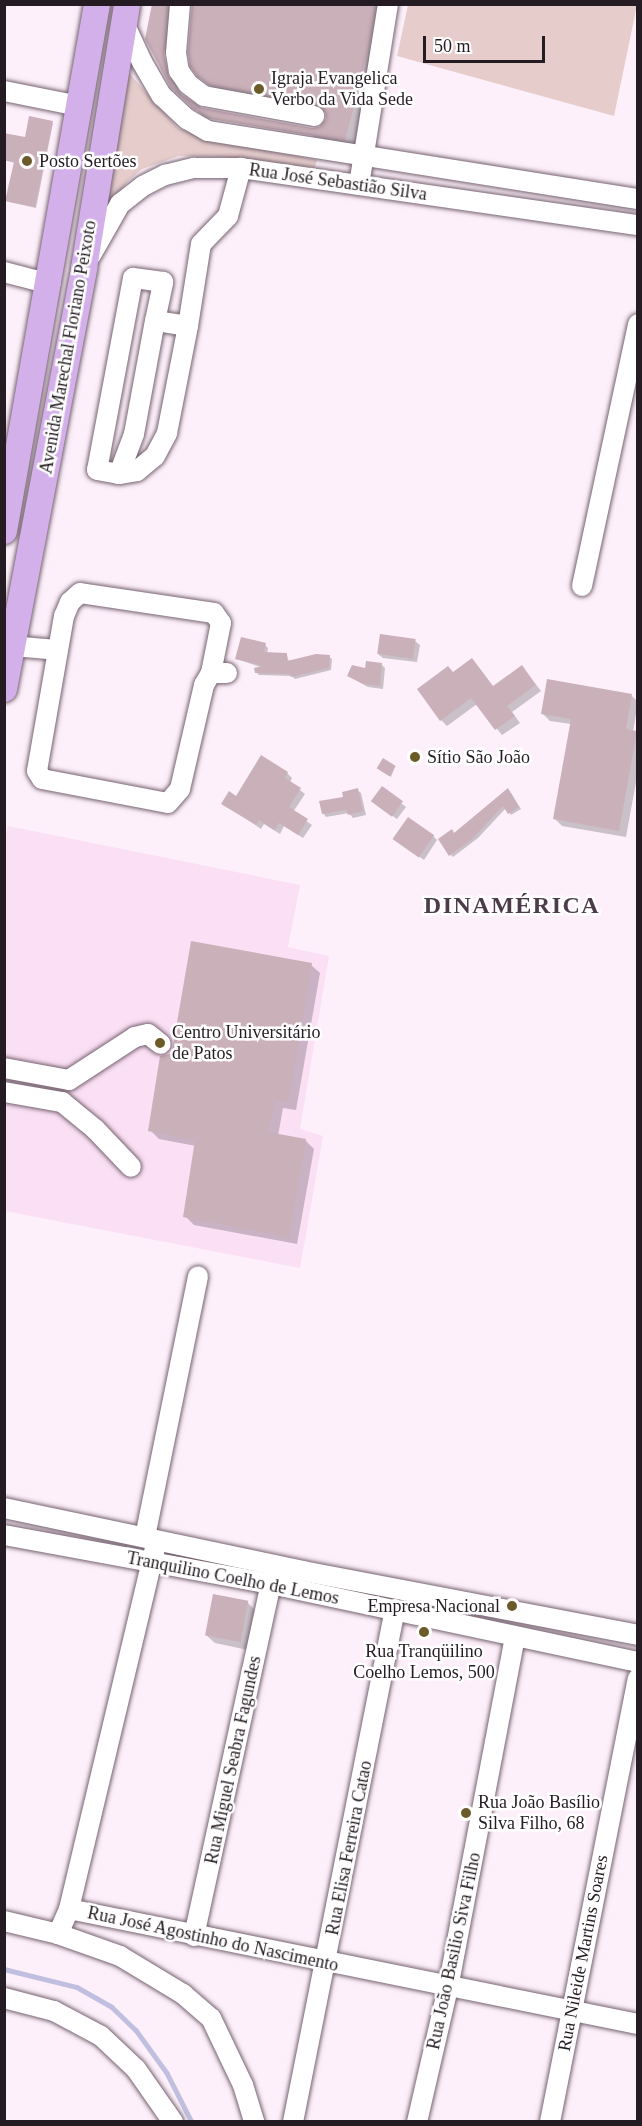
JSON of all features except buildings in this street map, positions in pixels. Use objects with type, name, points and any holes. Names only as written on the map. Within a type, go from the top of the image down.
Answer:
[{"type":"main road","name":"Avenida Marechal Floriano Peixoto","points":[[4,531],[50,284],[97,4]]},
{"type":"main road","name":"Avenida Marechal Floriano Peixoto","points":[[4,689],[84,268],[126,14]]},
{"type":"street","points":[[180,4],[176,53],[178,71],[188,84],[204,96],[315,116]]},
{"type":"street","points":[[359,185],[388,4]]},
{"type":"street","name":"Rua José Sebastião Silva","points":[[126,14],[142,62],[162,96],[194,123],[208,131],[638,199]]},
{"type":"street","points":[[4,91],[80,106]]},
{"type":"street","name":"Rua José Sebastião Silva","points":[[84,268],[120,204],[143,186],[165,176],[194,168],[241,168],[637,222]]},
{"type":"street","points":[[119,474],[134,434],[164,282],[133,278],[98,470],[119,474],[138,471],[155,456],[167,433],[201,244],[228,216],[241,168]]},
{"type":"street","points":[[4,272],[50,284]]},
{"type":"street","points":[[155,321],[188,326]]},
{"type":"street","points":[[582,586],[638,324]]},
{"type":"street","points":[[80,593],[214,613],[221,622],[219,673],[204,685],[180,789],[168,803],[42,779],[37,771],[58,650],[64,616],[70,602],[80,593]]},
{"type":"street","points":[[12,646],[58,650]]},
{"type":"street","points":[[4,1068],[69,1080],[135,1037],[148,1034],[162,1044]]},
{"type":"street","points":[[4,1092],[62,1102],[95,1129],[131,1167]]},
{"type":"street","name":"Rua José Agostinho do Nascimento","points":[[198,1276],[151,1538],[151,1561],[69,1909],[448,1988],[638,2024]]},
{"type":"street","name":"Tranquilino Coelho de Lemos","points":[[4,1508],[151,1538],[395,1609],[515,1638],[638,1662]]},
{"type":"street","name":"Tranquilino Coelho de Lemos","points":[[4,1535],[272,1584],[301,1580],[638,1635]]},
{"type":"street","name":"Rua Miguel Seabra Fagundes","points":[[194,1936],[272,1584]]},
{"type":"street","name":"Rua Elisa Ferreira Catao","points":[[293,2121],[327,1963],[395,1609]]},
{"type":"street","name":"Rua João Basilio Siva Filho","points":[[417,2121],[448,1988],[515,1638]]},
{"type":"street","name":"Rua Nileide Martins Soares","points":[[550,2121],[638,1679]]},
{"type":"street","points":[[58,1934],[69,1909]]},
{"type":"street","points":[[4,1921],[58,1934],[120,1956],[183,1994],[211,2018],[238,2074],[254,2121]]},
{"type":"street","points":[[4,1998],[54,2011],[101,2036],[136,2069],[173,2121]]},
{"type":"shaded area","points":[[408,5],[637,5],[614,116],[397,56]]},
{"type":"shaded area","points":[[128,72],[178,128],[211,140],[317,160],[314,170],[224,157],[179,156],[142,169],[128,181],[103,213]]},
{"type":"shaded area","name":"Centro Universitário de Patos","points":[[8,826],[300,885],[288,947],[329,956],[300,1129],[323,1136],[300,1268],[5,1211],[4,843]]},
{"type":"waterway","points":[[4,1969],[77,1987],[112,2007],[136,2030],[167,2073],[192,2122]]},
{"type":"place","name":"Igraja Evangelica Verbo da Vida Sede","points":[[259,89]]},
{"type":"place","name":"Posto Sertões","points":[[27,161]]},
{"type":"place","name":"Sítio São João","points":[[415,757]]},
{"type":"place","name":"Centro Universitário de Patos","points":[[160,1043]]},
{"type":"place","name":"Empresa Nacional","points":[[512,1606]]},
{"type":"place","name":"Rua Tranqüilino Coelho Lemos, 500","points":[[424,1632]]},
{"type":"place","name":"Rua João Basílio Silva Filho, 68","points":[[466,1813]]},
{"type":"district","name":"DINAMÉRICA","points":[[512,906]]}]
